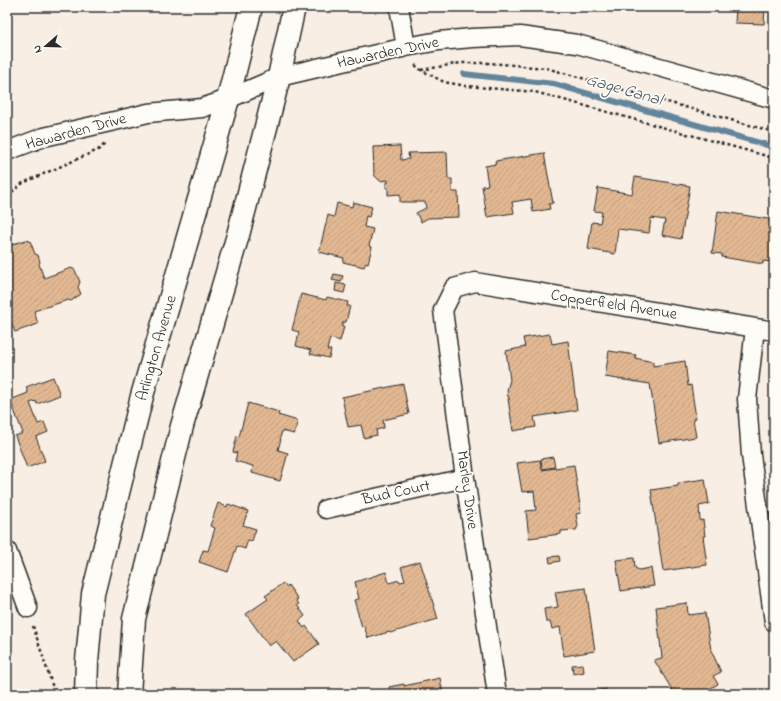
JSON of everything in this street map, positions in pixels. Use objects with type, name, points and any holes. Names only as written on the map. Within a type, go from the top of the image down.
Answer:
[{"type":"main road","name":"Arlington Avenue","points":[[86,694],[87,660],[93,594],[142,396],[228,99],[250,7]]},
{"type":"main road","points":[[129,694],[134,619],[182,426],[238,235],[279,77],[294,7]]},
{"type":"street","points":[[398,7],[406,47]]},
{"type":"street","name":"Hawarden Drive","points":[[7,151],[44,136],[148,113],[202,108],[228,99],[279,77],[406,47],[439,41],[472,38],[520,36],[577,44],[774,99]]},
{"type":"street","name":"Copperfield Avenue","points":[[454,288],[475,282],[774,331]]},
{"type":"street","name":"Marley Drive","points":[[454,288],[443,310],[465,478],[497,694]]},
{"type":"street","points":[[755,328],[747,399],[750,448],[774,622]]},
{"type":"street","name":"Bud Court","points":[[326,508],[465,478]]},
{"type":"street","points":[[7,551],[28,608]]},
{"type":"path","points":[[406,47],[413,62],[420,70],[444,82],[466,86],[535,92],[774,158]]},
{"type":"path","points":[[420,70],[461,63],[490,63],[546,68],[774,132]]},
{"type":"path","points":[[7,196],[23,183],[98,150],[110,140],[119,120]]},
{"type":"path","points":[[38,643],[55,694]]},
{"type":"building","points":[[736,7],[765,7],[764,24],[735,23]]},
{"type":"building","points":[[400,146],[401,160],[409,159],[408,153],[447,152],[448,179],[452,179],[452,192],[458,192],[459,217],[428,218],[421,222],[416,213],[426,208],[425,202],[400,202],[400,194],[388,195],[386,183],[388,183],[388,180],[380,181],[374,175],[373,147]]},
{"type":"building","points":[[544,153],[553,203],[549,204],[550,209],[533,212],[531,199],[512,202],[514,213],[487,217],[482,186],[488,185],[485,166],[496,164],[495,161]]},
{"type":"building","points":[[635,177],[690,186],[681,239],[662,235],[665,220],[651,218],[649,233],[618,229],[615,254],[588,249],[592,222],[600,223],[602,212],[594,211],[598,188],[632,194]]},
{"type":"building","points":[[353,202],[372,207],[369,217],[366,216],[364,227],[373,229],[369,246],[372,247],[368,263],[366,262],[364,267],[343,262],[344,258],[319,252],[328,215],[334,217],[337,203],[352,207]]},
{"type":"building","points":[[718,211],[774,220],[774,266],[772,266],[772,262],[763,261],[763,264],[722,257],[722,254],[712,253]]},
{"type":"building","points":[[26,240],[30,241],[35,254],[38,255],[40,262],[39,264],[44,278],[71,268],[75,270],[80,282],[78,287],[81,294],[71,301],[68,300],[34,311],[38,324],[15,332],[7,313],[7,246]]},
{"type":"building","points":[[334,274],[343,276],[341,282],[332,280]]},
{"type":"building","points":[[336,283],[346,285],[344,293],[335,291]]},
{"type":"building","points":[[301,294],[326,300],[327,297],[348,302],[347,306],[350,306],[346,322],[343,322],[342,327],[344,327],[340,341],[330,338],[327,350],[331,350],[329,358],[310,354],[311,350],[296,346],[299,332],[292,330]]},
{"type":"building","points":[[550,334],[552,344],[568,341],[577,410],[534,417],[536,427],[513,431],[508,399],[510,399],[508,397],[507,390],[510,380],[506,351],[525,347],[523,338]]},
{"type":"building","points":[[609,351],[636,355],[635,358],[653,362],[653,366],[685,361],[688,386],[691,385],[696,418],[693,419],[696,437],[659,443],[650,384],[605,377]]},
{"type":"building","points":[[53,377],[60,395],[37,404],[36,401],[30,403],[38,424],[44,422],[48,432],[36,437],[45,461],[27,468],[15,436],[23,433],[10,400],[28,393],[26,387]]},
{"type":"building","points":[[403,384],[409,414],[383,420],[384,428],[376,430],[377,435],[364,438],[361,425],[348,427],[342,397]]},
{"type":"building","points":[[248,403],[279,412],[278,415],[298,421],[294,434],[282,431],[278,450],[288,453],[280,481],[252,473],[253,466],[235,461],[237,453],[233,452],[237,436],[239,437]]},
{"type":"building","points":[[553,457],[555,467],[542,469],[541,459]]},
{"type":"building","points":[[540,460],[542,470],[574,465],[581,513],[576,514],[578,526],[576,530],[561,531],[561,534],[529,538],[526,511],[536,510],[534,491],[522,492],[517,463]]},
{"type":"building","points":[[705,479],[709,504],[699,506],[700,521],[703,520],[705,536],[703,536],[707,565],[663,571],[651,490],[678,486],[678,483]]},
{"type":"building","points":[[218,503],[227,507],[228,504],[248,511],[243,525],[256,529],[252,541],[248,540],[245,549],[237,546],[228,572],[199,562],[203,550],[208,551],[215,528],[210,526]]},
{"type":"building","points":[[559,556],[560,561],[550,563],[549,557]]},
{"type":"building","points":[[634,558],[635,568],[639,570],[651,568],[654,586],[621,591],[616,560]]},
{"type":"building","points":[[420,561],[438,619],[368,638],[364,626],[362,627],[354,600],[359,599],[355,582],[386,572],[389,583],[399,580],[400,582],[405,581],[401,567]]},
{"type":"building","points":[[283,583],[286,587],[288,585],[298,599],[296,600],[299,604],[297,605],[305,616],[299,621],[304,628],[306,626],[319,644],[293,662],[276,641],[269,646],[246,614],[268,599],[265,596]]},
{"type":"building","points":[[586,588],[595,651],[564,656],[560,627],[552,629],[550,622],[546,622],[544,609],[558,607],[555,592]]},
{"type":"building","points":[[687,603],[688,615],[705,613],[711,650],[721,672],[713,676],[718,684],[701,694],[680,694],[678,691],[674,693],[654,660],[662,658],[656,607]]},
{"type":"building","points":[[583,664],[584,672],[573,674],[572,665]]},
{"type":"building","points":[[440,678],[443,694],[382,694],[390,692],[389,687],[404,684],[404,686]]},
{"type":"building","points":[[606,689],[607,694],[576,694]]},
{"type":"building","points":[[334,690],[335,694],[322,694]]},
{"type":"waterway","name":"Gage Canal","points":[[464,74],[554,84],[774,147]]}]
